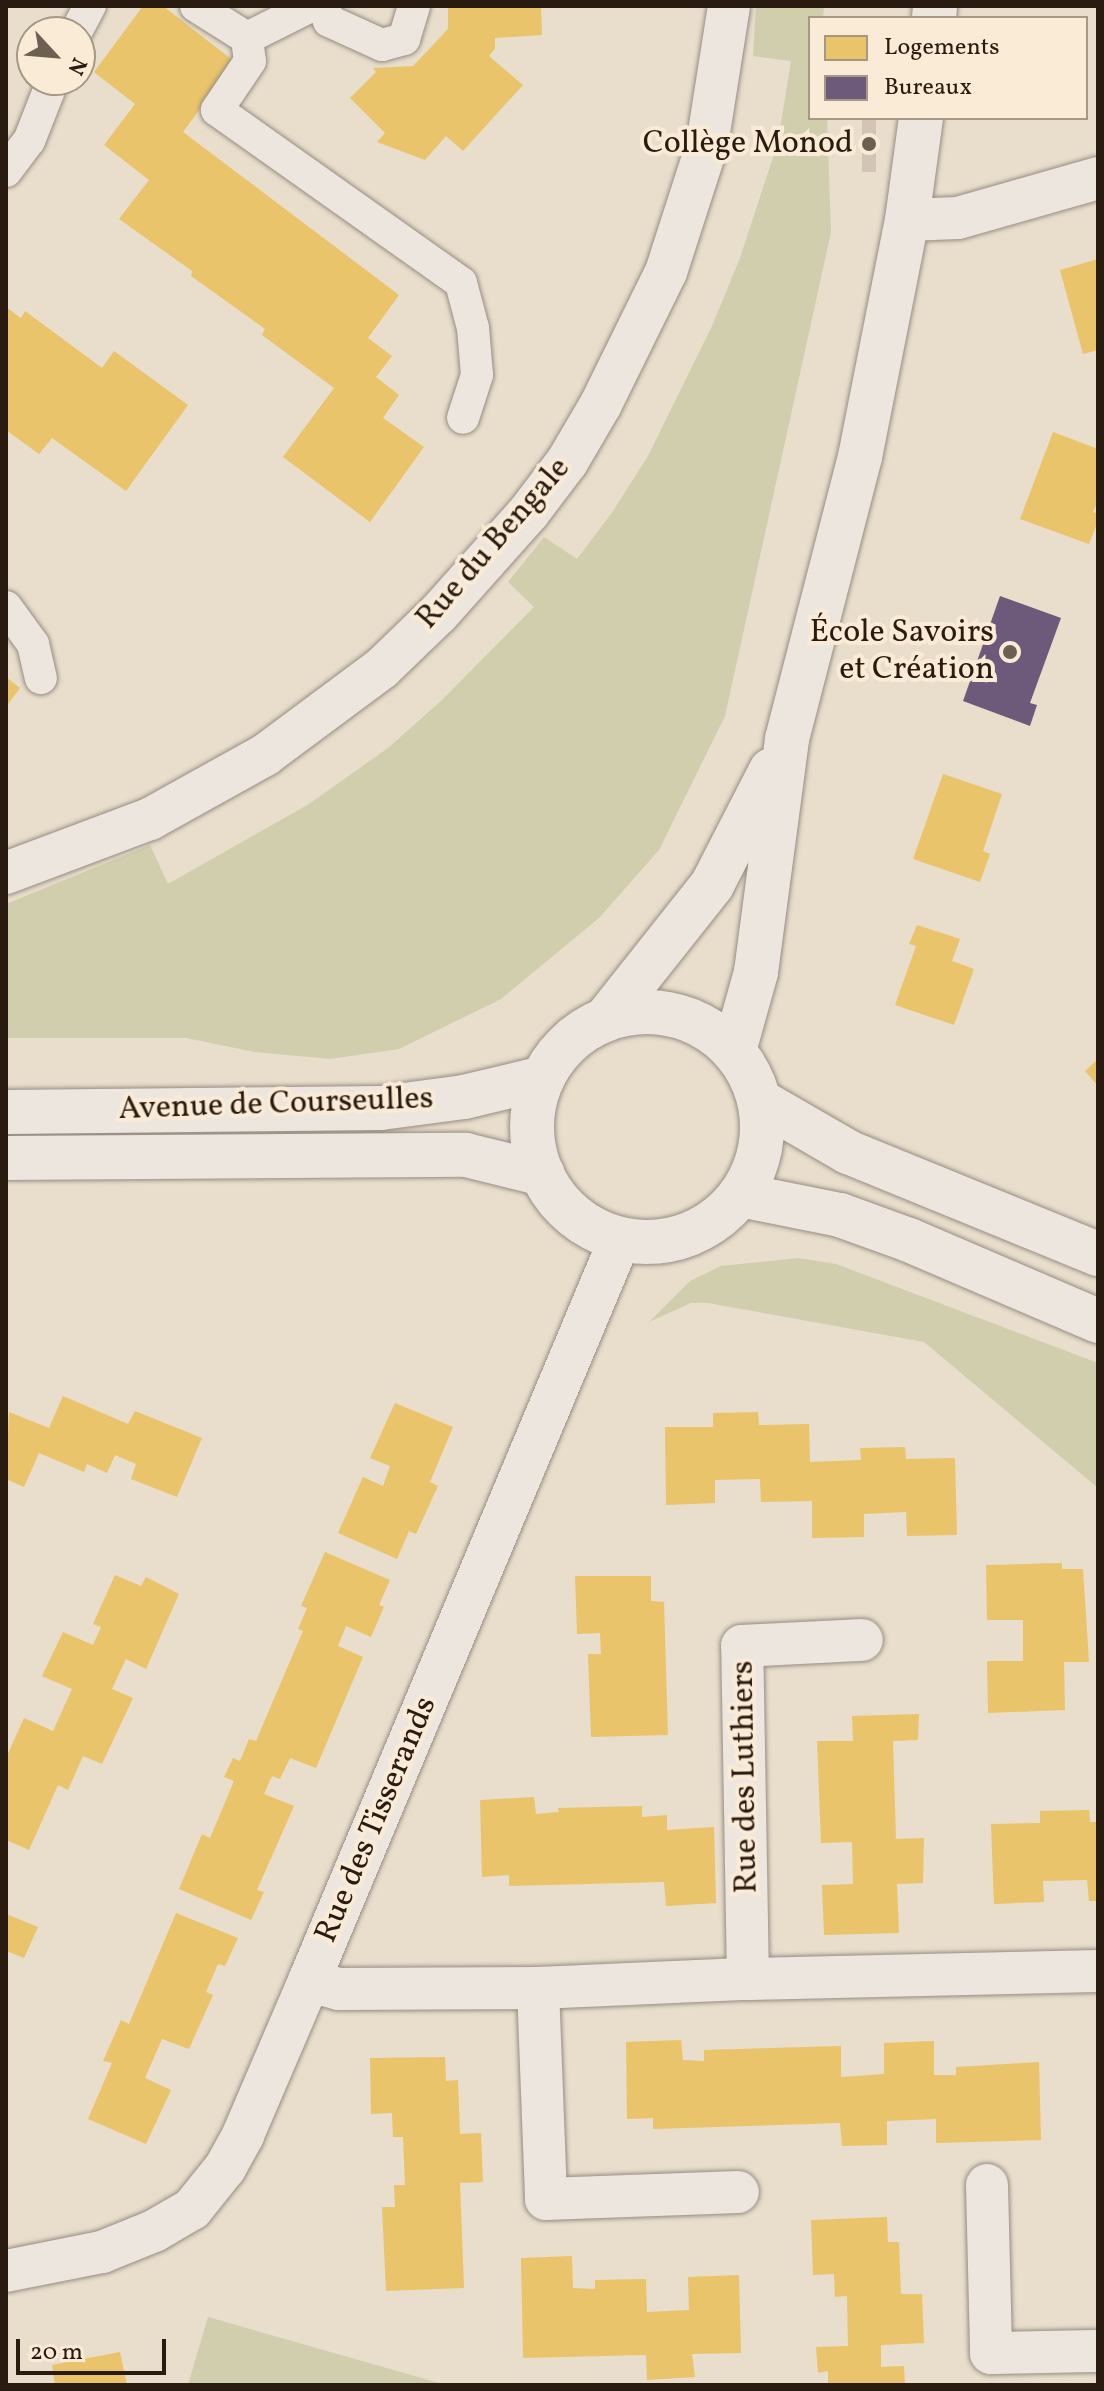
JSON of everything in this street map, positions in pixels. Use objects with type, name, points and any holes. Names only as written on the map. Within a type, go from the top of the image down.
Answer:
[{"type":"main road","points":[[734,1051],[756,972],[761,912],[787,739],[860,457],[907,220],[921,120]]},
{"type":"main road","points":[[605,1020],[712,885],[787,739]]},
{"type":"main road","points":[[633,1012],[675,1016],[705,1027],[734,1051],[750,1074],[760,1101],[762,1130],[757,1160],[740,1195],[712,1222],[677,1238],[659,1242],[620,1239],[596,1230],[574,1215],[543,1174],[533,1126],[543,1078],[559,1053],[579,1034],[605,1020],[633,1012]]},
{"type":"main road","name":"Avenue de Courseulles","points":[[6,1112],[381,1108],[464,1097],[543,1078]]},
{"type":"main road","points":[[760,1101],[848,1152],[1098,1254]]},
{"type":"main road","name":"Avenue de Courseulles","points":[[6,1158],[466,1155],[543,1174]]},
{"type":"main road","points":[[740,1195],[816,1209],[854,1220],[1098,1321]]},
{"type":"street","points":[[196,6],[247,38]]},
{"type":"street","points":[[247,38],[311,6]]},
{"type":"street","points":[[323,6],[329,21],[382,45],[404,39],[414,6]]},
{"type":"street","name":"Rue du Bengale","points":[[6,873],[150,819],[265,755],[382,668],[439,613],[529,512],[567,462],[601,404],[666,272],[707,145],[729,6]]},
{"type":"street","points":[[247,38],[250,61],[217,110],[461,283],[473,328],[477,375],[463,418]]},
{"type":"street","points":[[6,171],[29,141],[47,96]]},
{"type":"street","points":[[907,220],[958,218],[1098,178]]},
{"type":"street","points":[[6,607],[33,644],[41,678]]},
{"type":"street","name":"Rue des Tisserands","points":[[6,2271],[102,2252],[154,2231],[192,2209],[225,2168],[243,2135],[309,1981],[620,1239]]},
{"type":"street","name":"Rue des Luthiers","points":[[748,1979],[742,1646],[862,1640]]},
{"type":"street","points":[[309,1981],[339,1989],[538,1988],[748,1979],[1098,1971]]},
{"type":"street","points":[[538,1988],[546,2199],[738,2192]]},
{"type":"street","points":[[987,2185],[991,2353],[1098,2351]]},
{"type":"shaded area","points":[[756,6],[824,6],[823,16],[808,16],[808,120],[827,120],[831,232],[725,716],[659,850],[599,918],[501,999],[399,1049],[330,1059],[255,1052],[186,1038],[6,1038],[6,904],[150,845],[168,884],[309,804],[388,748],[441,701],[534,607],[508,582],[544,537],[577,559],[648,456],[712,326],[740,258],[778,142],[791,61],[753,56]]},
{"type":"shaded area","points":[[798,1258],[836,1264],[1098,1363],[1098,1488],[924,1342],[708,1303],[691,1303],[649,1322],[690,1281],[721,1266]]},
{"type":"shaded area","points":[[208,2317],[446,2385],[188,2385]]},
{"type":"building: Logements","points":[[143,6],[163,6],[235,62],[183,132],[399,295],[368,338],[392,356],[376,377],[399,395],[383,418],[424,447],[370,522],[283,457],[334,388],[262,335],[265,329],[191,276],[192,271],[119,219],[149,180],[104,145],[135,104],[96,74],[96,69]]},
{"type":"building: Logements","points":[[448,6],[541,6],[542,35],[495,38],[495,49],[489,56],[523,85],[463,151],[446,136],[425,160],[377,142],[385,133],[350,98],[376,72],[373,68],[413,66],[448,29]]},
{"type":"building: Logements","points":[[1098,259],[1098,350],[1083,354],[1060,270]]},
{"type":"building: Logements","points":[[6,307],[21,318],[25,311],[102,368],[114,351],[188,405],[126,491],[52,438],[39,454],[6,430]]},
{"type":"building: Logements","points":[[1053,432],[1098,449],[1098,500],[1093,512],[1098,514],[1098,521],[1089,544],[1020,519]]},
{"type":"building: Logements","points":[[6,677],[20,688],[6,707]]},
{"type":"building: Logements","points":[[943,774],[1002,794],[983,851],[990,854],[980,882],[913,859]]},
{"type":"building: Logements","points":[[917,925],[960,939],[952,961],[974,969],[954,1025],[895,1005],[916,946],[909,944]]},
{"type":"building: Logements","points":[[1098,1059],[1098,1086],[1085,1071]]},
{"type":"building: Logements","points":[[63,1396],[128,1424],[135,1411],[202,1438],[177,1497],[131,1479],[136,1464],[115,1455],[107,1473],[87,1464],[84,1472],[39,1453],[24,1487],[6,1479],[9,1412],[49,1428]]},
{"type":"building: Logements","points":[[395,1403],[453,1427],[430,1482],[438,1486],[416,1534],[409,1531],[397,1559],[338,1533],[363,1477],[383,1486],[390,1466],[370,1458]]},
{"type":"building: Logements","points":[[758,1412],[759,1425],[809,1424],[810,1462],[861,1460],[860,1448],[905,1447],[906,1459],[955,1458],[957,1535],[907,1536],[906,1512],[864,1514],[864,1537],[812,1538],[812,1501],[761,1502],[760,1479],[715,1480],[715,1503],[666,1505],[665,1427],[713,1427],[713,1413]]},
{"type":"building: Logements","points":[[325,1552],[390,1580],[379,1605],[384,1607],[371,1637],[346,1626],[338,1646],[363,1657],[316,1768],[290,1758],[280,1779],[272,1776],[264,1794],[294,1806],[257,1890],[264,1892],[251,1920],[179,1889],[202,1834],[210,1838],[234,1781],[224,1777],[233,1758],[240,1761],[249,1739],[256,1741],[303,1631],[298,1629],[307,1608],[301,1606]]},
{"type":"building: Logements","points":[[1062,1563],[1062,1569],[1083,1569],[1089,1662],[1064,1662],[1065,1710],[988,1713],[987,1661],[1023,1661],[1023,1620],[987,1620],[986,1565]]},
{"type":"building: Logements","points":[[115,1575],[141,1586],[146,1577],[179,1594],[146,1669],[126,1659],[112,1689],[133,1698],[102,1764],[83,1756],[68,1790],[58,1785],[29,1850],[6,1840],[6,1758],[24,1718],[53,1731],[72,1689],[42,1676],[63,1632],[93,1645],[101,1627],[93,1624]]},
{"type":"building: Logements","points":[[575,1576],[651,1576],[651,1601],[664,1602],[668,1735],[591,1737],[588,1654],[601,1654],[600,1633],[577,1634]]},
{"type":"building: Logements","points":[[919,1714],[918,1740],[893,1741],[896,1839],[924,1838],[923,1883],[897,1884],[899,1933],[824,1935],[822,1885],[853,1884],[852,1842],[821,1843],[817,1741],[853,1741],[852,1716]]},
{"type":"building: Logements","points":[[534,1797],[536,1814],[559,1812],[558,1808],[642,1806],[642,1817],[667,1815],[667,1830],[714,1827],[716,1903],[666,1906],[664,1882],[509,1886],[509,1875],[482,1877],[480,1800]]},
{"type":"building: Logements","points":[[1089,1810],[1090,1822],[1098,1822],[1098,1901],[1089,1901],[1087,1880],[1043,1881],[1044,1902],[994,1904],[991,1824],[1040,1823],[1040,1811]]},
{"type":"building: Logements","points":[[176,1913],[238,1938],[225,1966],[218,1964],[206,1992],[213,1995],[189,2049],[162,2039],[145,2078],[171,2090],[146,2144],[88,2119],[112,2063],[103,2061],[121,2020],[129,2024]]},
{"type":"building: Logements","points":[[6,1914],[38,1927],[24,1958],[6,1951]]},
{"type":"building: Logements","points":[[681,2040],[683,2060],[704,2061],[704,2050],[841,2046],[841,2077],[884,2074],[884,2043],[934,2041],[934,2075],[956,2075],[956,2067],[1039,2062],[1041,2140],[936,2143],[936,2119],[887,2121],[887,2145],[842,2146],[840,2123],[653,2129],[653,2118],[627,2119],[626,2042]]},
{"type":"building: Logements","points":[[445,2057],[446,2081],[458,2080],[460,2134],[481,2133],[483,2182],[460,2183],[464,2288],[386,2291],[382,2207],[395,2207],[394,2185],[405,2185],[403,2137],[393,2137],[392,2113],[371,2114],[370,2058]]},
{"type":"building: Logements","points":[[887,2217],[888,2242],[899,2242],[901,2294],[922,2294],[924,2343],[881,2345],[881,2367],[904,2366],[905,2385],[828,2385],[828,2371],[818,2373],[816,2347],[848,2346],[847,2296],[835,2297],[834,2274],[813,2275],[811,2220]]},
{"type":"building: Logements","points":[[572,2256],[573,2288],[595,2289],[595,2280],[646,2279],[647,2312],[689,2310],[688,2277],[739,2275],[741,2353],[692,2354],[695,2377],[647,2380],[646,2355],[523,2358],[521,2258]]},
{"type":"building: Logements","points":[[120,2352],[127,2385],[55,2385],[52,2365]]},
{"type":"building: Bureaux","points":[[1000,596],[1061,618],[1030,703],[1037,705],[1030,726],[963,701]]},
{"type":"building: Autres","points":[[862,120],[876,120],[876,172],[862,172]]},
{"type":"place","name":"Collège Monod","points":[[869,144]]},
{"type":"place","name":"École Savoirs et Création","points":[[1010,652]]}]
